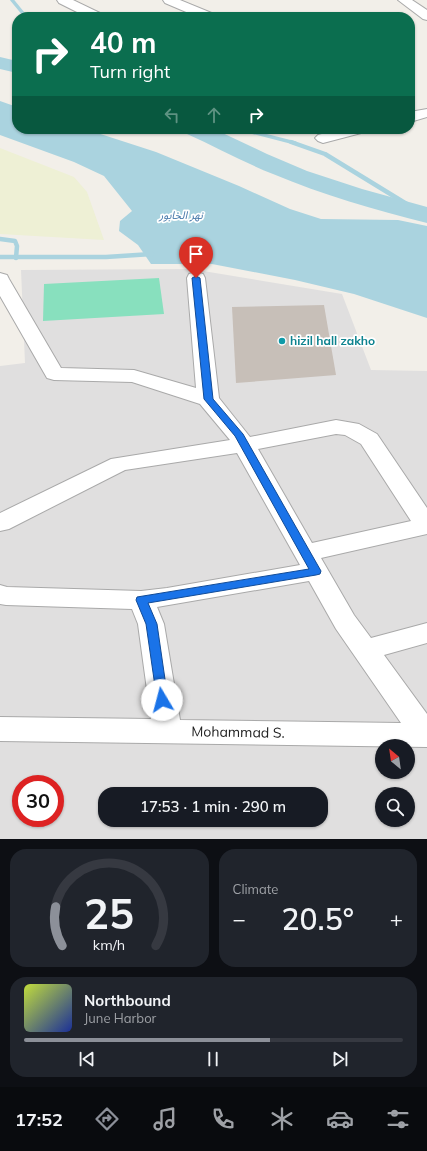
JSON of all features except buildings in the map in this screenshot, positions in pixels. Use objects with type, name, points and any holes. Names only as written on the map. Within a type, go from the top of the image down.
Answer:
[{"type":"street","points":[[64,0],[87,12]]},
{"type":"street","points":[[169,0],[197,12]]},
{"type":"street","points":[[404,0],[427,16]]},
{"type":"street","points":[[415,116],[427,113]]},
{"type":"street","points":[[323,138],[339,134]]},
{"type":"street","points":[[196,278],[208,399]]},
{"type":"street","points":[[0,280],[54,374],[134,376],[208,399],[238,434],[345,622],[426,734]]},
{"type":"street","points":[[0,523],[119,464],[244,445],[336,427],[351,429],[369,438],[427,526],[311,562],[167,597],[141,600],[6,596],[0,594]]},
{"type":"street","points":[[141,600],[151,624],[167,731]]},
{"type":"street","points":[[365,650],[427,633]]},
{"type":"street","name":"Mohammad S.","points":[[0,729],[426,734]]},
{"type":"shaded area","points":[[191,269],[342,294],[371,370],[427,371],[427,839],[0,839],[0,366],[25,363],[21,270]]},
{"type":"green space","points":[[0,148],[74,177],[87,192],[104,240],[0,234]]},
{"type":"green space","points":[[159,278],[164,314],[43,321],[44,284]]},
{"type":"water","name":"نهر الخابور","points":[[0,101],[12,105],[12,134],[100,134],[156,152],[239,186],[290,209],[321,219],[398,220],[427,226],[427,318],[354,294],[295,280],[212,264],[151,264],[138,245],[119,231],[120,221],[132,211],[104,176],[74,162],[0,135]]},
{"type":"waterway","points":[[12,0],[22,12]]},
{"type":"waterway","name":"نهر الخابور","points":[[0,63],[12,66]]},
{"type":"waterway","name":"نهر الخابور","points":[[206,134],[270,164],[317,183],[353,195],[427,215]]},
{"type":"waterway","points":[[260,134],[295,143]]},
{"type":"waterway","points":[[291,142],[325,154],[423,214]]},
{"type":"waterway","points":[[0,239],[15,241],[17,246],[16,257]]},
{"type":"waterway","points":[[16,257],[106,257],[152,254]]},
{"type":"waterway","points":[[0,257],[16,257]]},
{"type":"place","name":"hizil hall zakho","points":[[282,341]]},
{"type":"route","points":[[162,700],[151,624],[141,600],[167,597],[316,571],[238,434],[208,399],[196,278]]}]
